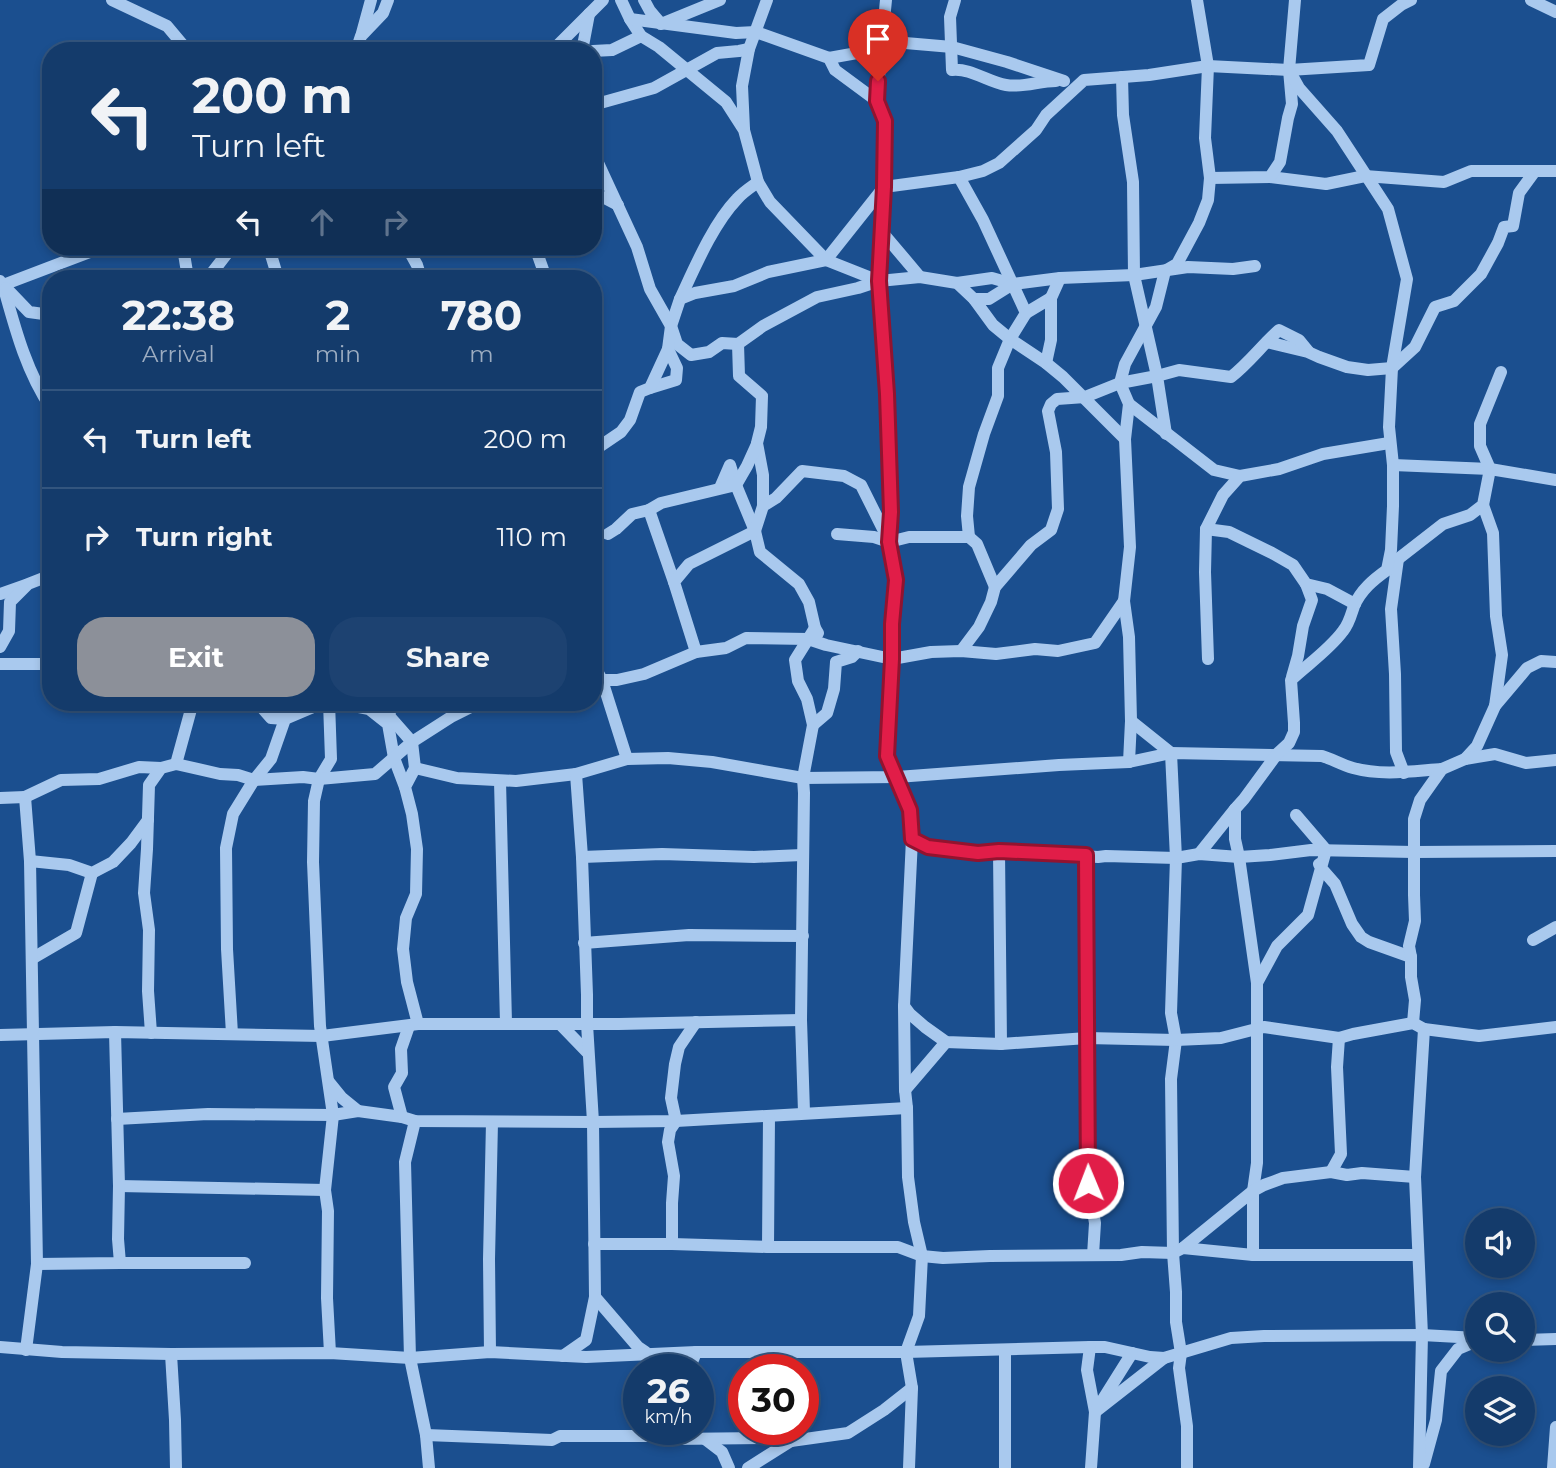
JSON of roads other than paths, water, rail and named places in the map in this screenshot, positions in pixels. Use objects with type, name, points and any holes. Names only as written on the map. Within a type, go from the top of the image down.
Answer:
[{"type":"street","points":[[112,0],[167,26],[180,42]]},
{"type":"street","points":[[359,42],[371,0]]},
{"type":"street","points":[[361,36],[383,13],[388,0]]},
{"type":"street","points":[[584,42],[594,0]]},
{"type":"street","points":[[559,42],[603,0]]},
{"type":"street","points":[[621,0],[641,36],[659,47],[726,102],[744,130]]},
{"type":"street","points":[[644,0],[661,24]]},
{"type":"street","points":[[661,24],[720,0]]},
{"type":"street","points":[[767,0],[749,49],[742,86],[744,130],[758,182],[770,202],[826,260],[879,281]]},
{"type":"street","points":[[886,0],[877,101],[885,121],[879,281],[887,394],[891,512],[889,542],[896,580],[887,756],[910,810],[912,839],[904,1006],[905,1090],[908,1177],[922,1256],[919,1316],[906,1352],[912,1388],[909,1468]]},
{"type":"street","points":[[955,0],[950,17],[953,70],[961,69],[990,81],[1016,86],[1046,81],[1149,75],[1209,66],[1289,70],[1369,65],[1383,19],[1411,0]]},
{"type":"street","points":[[1197,0],[1209,66],[1205,138],[1210,178],[1208,200],[1177,264],[1165,271],[1156,307],[1125,364],[1120,383],[1129,404],[1214,470],[1240,476],[1279,469],[1323,454],[1390,443]]},
{"type":"street","points":[[1270,177],[1280,162],[1292,104],[1289,70],[1295,0]]},
{"type":"street","points":[[1531,0],[1556,12]]},
{"type":"street","points":[[630,19],[736,33],[756,32],[829,58],[857,53],[882,41],[951,47],[1065,81]]},
{"type":"street","points":[[602,51],[612,50],[641,36]]},
{"type":"street","points":[[602,103],[654,89],[716,53],[749,49]]},
{"type":"street","points":[[829,58],[835,70],[877,101]]},
{"type":"street","points":[[1289,70],[1299,88],[1337,131],[1388,209],[1407,279],[1392,368],[1389,427],[1393,506],[1391,550],[1387,570]]},
{"type":"street","points":[[1122,77],[1123,114],[1133,182],[1134,275],[1157,376],[1166,434]]},
{"type":"street","points":[[680,299],[695,293],[734,286],[768,272],[826,260],[884,187],[958,177],[983,171],[999,163],[1036,130],[1046,115],[1084,80]]},
{"type":"street","points":[[602,171],[637,247],[650,289],[671,326],[677,344],[691,355],[709,352],[722,343],[738,344],[763,326],[817,297],[879,281],[920,277],[957,283],[992,278],[1013,284],[1060,278],[1134,275],[1188,267],[1233,269],[1255,266]]},
{"type":"street","points":[[961,651],[979,627],[995,587],[1031,545],[1051,530],[1058,509],[1056,452],[1048,411],[1051,404],[1057,399],[1084,397],[1120,383],[1179,370],[1231,377],[1279,330],[1299,340],[1308,352],[1319,358],[1368,370],[1392,368],[1415,347],[1436,307],[1454,301],[1481,274],[1504,227],[1513,226],[1519,193],[1535,171]]},
{"type":"street","points":[[1210,178],[1270,177],[1326,184],[1365,176],[1444,182],[1472,172],[1556,171]]},
{"type":"street","points":[[958,177],[983,220],[1026,313]]},
{"type":"street","points":[[650,388],[668,349],[671,326],[693,270],[737,199],[758,182]]},
{"type":"street","points":[[602,197],[618,206]]},
{"type":"street","points":[[882,233],[920,277]]},
{"type":"street","points":[[1,284],[71,256]]},
{"type":"street","points":[[214,270],[226,256]]},
{"type":"street","points":[[1046,363],[1051,340],[1051,299],[1060,278]]},
{"type":"street","points":[[957,283],[974,299],[993,325],[1063,377],[1125,439]]},
{"type":"street","points":[[1,284],[29,312],[42,314]]},
{"type":"street","points":[[1,284],[21,349],[42,394]]},
{"type":"street","points":[[974,299],[989,299],[1013,284]]},
{"type":"street","points":[[969,537],[969,487],[998,396],[998,368],[1010,339],[1026,313],[1051,299]]},
{"type":"street","points":[[607,534],[632,514],[649,510],[661,503],[736,485],[757,443],[761,427],[762,396],[739,376],[738,344]]},
{"type":"street","points":[[602,445],[621,432],[630,420],[640,392],[676,380],[677,368],[668,349]]},
{"type":"street","points":[[1495,706],[1502,655],[1496,616],[1493,533],[1483,505],[1490,468],[1480,446],[1480,424],[1501,372]]},
{"type":"street","points":[[1129,404],[1125,439],[1130,547],[1124,601],[1129,637],[1129,762]]},
{"type":"street","points":[[674,582],[689,564],[755,531],[763,506],[763,475],[757,443]]},
{"type":"street","points":[[720,488],[730,465],[755,531],[760,552],[799,584],[809,602],[812,634],[795,660]]},
{"type":"street","points":[[1393,465],[1490,468],[1555,477]]},
{"type":"street","points":[[763,506],[776,498],[802,471],[844,476],[860,485],[889,542]]},
{"type":"street","points":[[1208,659],[1206,529],[1223,495],[1240,476]]},
{"type":"street","points":[[1291,680],[1334,643],[1348,625],[1355,604],[1368,584],[1443,524],[1470,515],[1483,505]]},
{"type":"street","points":[[649,510],[696,652]]},
{"type":"street","points":[[1199,854],[1277,754],[1289,743],[1294,732],[1291,680],[1303,626],[1312,600],[1306,584],[1293,565],[1229,532],[1206,529]]},
{"type":"street","points":[[837,534],[874,537],[889,542],[909,537],[969,537],[977,544],[995,587]]},
{"type":"street","points":[[1398,559],[1391,609],[1396,751],[1404,773]]},
{"type":"street","points":[[0,594],[42,579]]},
{"type":"street","points":[[0,647],[9,631],[10,602],[28,584]]},
{"type":"street","points":[[1306,584],[1327,589],[1355,604]]},
{"type":"street","points":[[602,680],[617,680],[644,674],[696,652],[726,648],[746,638],[812,634],[826,645],[892,659],[961,651],[996,654],[1035,649],[1058,651],[1095,643],[1124,601]]},
{"type":"street","points":[[777,638],[795,660],[798,681],[807,699],[813,725],[803,778],[801,1020],[804,1112]]},
{"type":"street","points":[[813,725],[827,713],[834,689],[836,662],[852,657],[858,651]]},
{"type":"street","points":[[1465,759],[1477,746],[1495,706],[1527,668],[1541,661],[1556,662]]},
{"type":"street","points":[[0,664],[42,664]]},
{"type":"street","points":[[602,693],[627,759]]},
{"type":"street","points":[[176,764],[191,711]]},
{"type":"street","points":[[265,711],[271,718],[285,719],[305,711]]},
{"type":"street","points":[[328,711],[331,759],[319,779],[314,801],[313,862],[322,1036],[333,1115],[325,1189],[328,1211],[327,1298],[330,1353]]},
{"type":"street","points":[[372,711],[388,724],[394,758],[412,814],[417,849],[416,894],[405,918],[403,949],[414,1026],[401,1049],[402,1073],[394,1087],[402,1117]]},
{"type":"street","points":[[390,711],[390,717],[412,743],[415,768],[405,787]]},
{"type":"street","points":[[0,799],[25,797],[61,780],[99,779],[139,767],[161,768],[176,764],[254,780],[303,777],[319,779],[375,774],[412,743],[463,711]]},
{"type":"street","points":[[232,1034],[227,949],[226,848],[233,814],[271,759],[285,719]]},
{"type":"street","points":[[1131,721],[1171,753],[1176,858],[1171,1013],[1176,1040],[1171,1079],[1178,1251],[1175,1322],[1181,1353],[1179,1368],[1187,1426],[1187,1468]]},
{"type":"street","points":[[415,768],[457,778],[516,782],[576,774],[627,759],[668,758],[712,762],[803,778],[897,777],[1129,762],[1171,753],[1322,756],[1363,770],[1404,773],[1442,769],[1465,759],[1495,754],[1526,763],[1556,760]]},
{"type":"street","points":[[872,777],[887,756]]},
{"type":"street","points":[[150,1033],[149,930],[144,893],[149,785],[161,768]]},
{"type":"street","points":[[1421,1468],[1422,1335],[1415,1177],[1418,1026],[1409,946],[1415,921],[1414,819],[1420,800],[1442,769]]},
{"type":"street","points":[[563,1356],[586,1340],[595,1297],[593,1122],[576,774]]},
{"type":"street","points":[[500,781],[506,1023]]},
{"type":"street","points":[[25,797],[33,958],[37,1264],[26,1350]]},
{"type":"street","points":[[1234,808],[1235,839],[1240,857],[1257,983],[1258,1163],[1253,1191],[1253,1255]]},
{"type":"street","points":[[1296,815],[1326,850]]},
{"type":"street","points":[[30,861],[69,865],[92,873],[113,862],[148,820]]},
{"type":"street","points":[[912,839],[928,847],[978,853],[999,851],[1098,857],[1176,858],[1199,854],[1240,857],[1311,850],[1556,851]]},
{"type":"street","points":[[1311,850],[1321,869],[1335,884],[1352,924],[1361,937],[1411,957]]},
{"type":"street","points":[[1257,983],[1277,946],[1308,915],[1326,850]]},
{"type":"street","points":[[999,851],[1001,1044]]},
{"type":"street","points":[[582,857],[662,854],[754,857],[802,855]]},
{"type":"street","points":[[1086,855],[1088,1183],[1095,1223],[1093,1255]]},
{"type":"street","points":[[33,958],[76,933],[92,873]]},
{"type":"street","points":[[1533,940],[1556,927]]},
{"type":"street","points":[[584,943],[689,934],[803,936]]},
{"type":"street","points":[[904,1006],[925,1027],[946,1042],[1001,1044],[1087,1038],[1221,1038],[1264,1027],[1339,1038],[1418,1026],[1479,1036],[1556,1027]]},
{"type":"street","points":[[0,1035],[115,1032],[322,1036],[414,1026],[801,1020]]},
{"type":"street","points":[[672,1244],[674,1176],[668,1142],[670,1130],[676,1121],[671,1098],[674,1064],[679,1047],[696,1023]]},
{"type":"street","points":[[560,1024],[588,1053]]},
{"type":"street","points":[[115,1032],[120,1263]]},
{"type":"street","points":[[1331,1172],[1341,1154],[1337,1067],[1339,1038]]},
{"type":"street","points":[[905,1090],[946,1042]]},
{"type":"street","points":[[329,1081],[342,1098],[358,1111]]},
{"type":"street","points":[[117,1119],[208,1114],[333,1115],[358,1111],[415,1121],[676,1121],[907,1108]]},
{"type":"street","points":[[768,1247],[769,1116]]},
{"type":"street","points":[[415,1121],[405,1161],[410,1358],[426,1436],[429,1468]]},
{"type":"street","points":[[490,1352],[492,1122]]},
{"type":"street","points":[[1178,1251],[1253,1191],[1283,1178],[1331,1172],[1415,1177]]},
{"type":"street","points":[[119,1186],[325,1189]]},
{"type":"street","points":[[594,1244],[898,1247],[922,1256],[943,1258],[1121,1255],[1178,1251],[1253,1255],[1417,1255]]},
{"type":"street","points":[[37,1264],[245,1263]]},
{"type":"street","points":[[595,1297],[638,1347],[647,1353]]},
{"type":"street","points":[[0,1347],[171,1354],[330,1353],[410,1358],[490,1352],[586,1357],[696,1352],[906,1352],[1105,1347],[1164,1358],[1231,1338],[1422,1335],[1465,1339]]},
{"type":"street","points":[[1535,1340],[1556,1339]]},
{"type":"street","points":[[1421,1468],[1436,1420],[1441,1371],[1458,1349],[1465,1346]]},
{"type":"street","points":[[1090,1347],[1087,1370],[1095,1412],[1091,1468]]},
{"type":"street","points":[[1005,1350],[1005,1468]]},
{"type":"street","points":[[1095,1412],[1132,1353]]},
{"type":"street","points":[[171,1354],[176,1468]]},
{"type":"street","points":[[1095,1412],[1164,1358]]},
{"type":"street","points":[[819,1437],[848,1433],[912,1388]]},
{"type":"street","points":[[1553,1468],[1556,1427]]},
{"type":"street","points":[[426,1436],[552,1440],[560,1436],[623,1436]]},
{"type":"street","points":[[713,1445],[722,1452],[729,1468]]},
{"type":"street","points":[[748,1468],[785,1445]]}]
